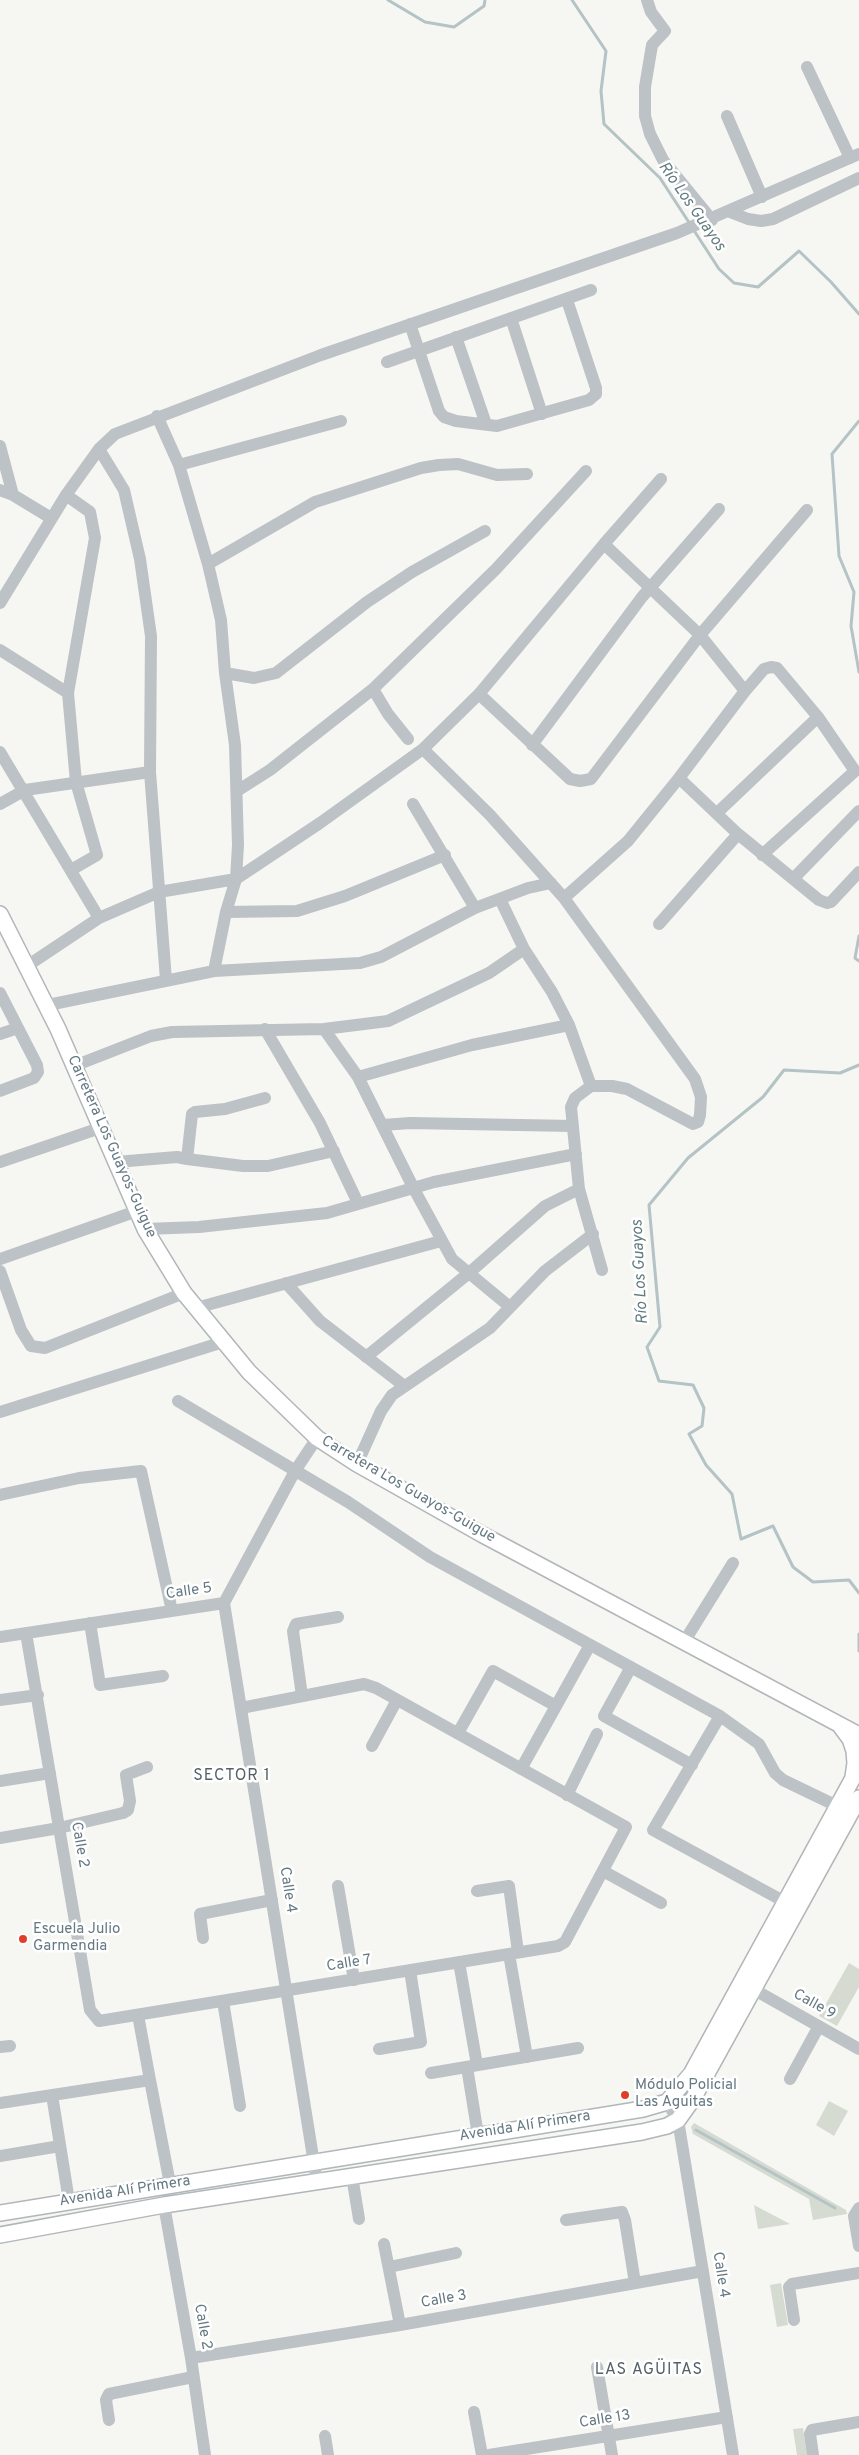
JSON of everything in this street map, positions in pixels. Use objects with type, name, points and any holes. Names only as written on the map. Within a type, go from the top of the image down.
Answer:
[{"type":"main road","name":"Carretera Los Guayos-Guigue","points":[[0,914],[48,1006],[145,1229],[184,1293],[223,1342],[249,1372],[317,1438],[357,1464],[483,1535],[859,1735]]},
{"type":"main road","points":[[838,1724],[859,1726]]},
{"type":"main road","points":[[838,1724],[850,1739],[854,1751],[855,1763],[851,1781]]},
{"type":"main road","points":[[667,2102],[691,2074],[859,1767]]},
{"type":"main road","points":[[678,2120],[693,2100],[859,1798]]},
{"type":"main road","name":"Avenida Alí Primera","points":[[0,2213],[315,2160],[643,2108],[667,2102]]},
{"type":"main road","name":"Avenida Alí Primera","points":[[0,2235],[164,2205],[642,2132],[667,2126],[678,2120]]},
{"type":"street","points":[[646,0],[651,12],[665,31],[652,44],[645,87],[645,116],[650,134],[663,160],[709,221]]},
{"type":"street","points":[[0,603],[66,495],[99,449],[115,434],[157,416],[321,355],[677,234],[854,156],[807,67]]},
{"type":"street","points":[[727,116],[762,197]]},
{"type":"street","points":[[730,212],[748,219],[761,221],[773,218],[859,178]]},
{"type":"street","points":[[387,362],[591,290]]},
{"type":"street","points":[[410,324],[438,411],[444,417],[456,421],[502,426],[589,400],[596,394],[596,388],[567,300]]},
{"type":"street","points":[[511,318],[542,414]]},
{"type":"street","points":[[456,337],[486,424]]},
{"type":"street","points":[[157,416],[179,466],[208,564],[221,620],[225,673],[235,745],[237,791],[236,879],[226,912],[214,971]]},
{"type":"street","points":[[179,466],[341,421]]},
{"type":"street","points":[[0,446],[13,495]]},
{"type":"street","points":[[99,449],[124,490],[140,559],[151,636],[150,772],[166,980]]},
{"type":"street","points":[[208,564],[315,502],[422,468],[458,464],[497,475],[527,474]]},
{"type":"street","points":[[237,791],[270,770],[373,689],[496,569],[586,471]]},
{"type":"street","points":[[27,966],[99,918],[159,892],[236,879],[320,823],[423,749],[479,694],[604,544],[662,479]]},
{"type":"street","points":[[0,490],[13,495],[51,518]]},
{"type":"street","points":[[66,495],[90,512],[95,538],[68,693],[76,782],[97,856],[71,870]]},
{"type":"street","points":[[532,745],[650,588],[719,508]]},
{"type":"street","points":[[479,694],[570,779],[580,781],[591,779],[700,635],[807,510]]},
{"type":"street","points":[[225,673],[254,678],[276,673],[367,602],[412,572],[485,531]]},
{"type":"street","points":[[604,544],[700,635],[745,691]]},
{"type":"street","points":[[0,650],[68,693]]},
{"type":"street","points":[[564,898],[628,840],[680,778],[745,691],[764,669],[777,668],[818,717],[857,774],[762,854]]},
{"type":"street","points":[[373,689],[388,714],[408,739]]},
{"type":"street","points":[[718,813],[818,717]]},
{"type":"street","points":[[423,749],[490,815],[564,898],[695,1079],[701,1097],[698,1122],[693,1124],[627,1089],[612,1086],[591,1086],[575,1098],[571,1108],[580,1189],[602,1270]]},
{"type":"street","points":[[0,752],[99,918]]},
{"type":"street","points":[[0,804],[24,790],[150,772]]},
{"type":"street","points":[[680,778],[738,834],[819,900],[828,903],[859,872]]},
{"type":"street","points":[[413,804],[445,854],[475,908]]},
{"type":"street","points":[[793,879],[859,811]]},
{"type":"street","points":[[659,924],[738,834]]},
{"type":"street","points":[[226,912],[297,910],[345,896],[445,854]]},
{"type":"street","points":[[48,1006],[214,971],[360,963],[381,957],[475,908],[551,883]]},
{"type":"street","points":[[500,899],[524,948],[552,992],[569,1025],[591,1086]]},
{"type":"street","points":[[74,1066],[151,1036],[172,1032],[324,1029],[388,1021],[489,972],[524,948]]},
{"type":"street","points":[[0,993],[37,1065],[38,1072],[34,1078],[0,1091]]},
{"type":"street","points":[[358,1077],[472,1045],[569,1025]]},
{"type":"street","points":[[0,1034],[18,1028]]},
{"type":"street","points":[[265,1029],[334,1151],[358,1203]]},
{"type":"street","points":[[324,1029],[358,1077],[414,1189],[452,1259],[510,1308]]},
{"type":"street","points":[[187,1159],[192,1114],[195,1112],[225,1109],[265,1098]]},
{"type":"street","points":[[383,1125],[410,1123],[572,1126]]},
{"type":"street","points":[[0,1162],[100,1128]]},
{"type":"street","points":[[116,1162],[176,1157],[243,1166],[268,1166],[334,1151]]},
{"type":"street","points":[[145,1229],[198,1227],[327,1213],[434,1182],[576,1154]]},
{"type":"street","points":[[366,1357],[469,1273],[545,1206],[580,1189]]},
{"type":"street","points":[[0,1259],[137,1211]]},
{"type":"street","points":[[357,1464],[381,1411],[392,1395],[403,1385],[441,1362],[490,1328],[545,1271],[593,1234]]},
{"type":"street","points":[[196,1308],[441,1241]]},
{"type":"street","points":[[1,1279],[20,1330],[31,1346],[45,1348],[184,1293]]},
{"type":"street","points":[[286,1283],[320,1321],[403,1385]]},
{"type":"street","points":[[0,1412],[223,1342]]},
{"type":"street","points":[[178,1402],[348,1502],[430,1557],[720,1716],[759,1744],[775,1773],[783,1780],[838,1806]]},
{"type":"street","name":"Calle 5","points":[[0,1637],[224,1604],[295,1471],[317,1438]]},
{"type":"street","points":[[0,1495],[79,1478],[141,1471],[172,1611]]},
{"type":"street","points":[[684,1642],[733,1563]]},
{"type":"street","name":"Calle 4","points":[[224,1604],[315,2160],[317,2182]]},
{"type":"street","points":[[302,1696],[293,1631],[296,1624],[338,1617]]},
{"type":"street","points":[[90,1623],[100,1685],[164,1676]]},
{"type":"street","name":"Calle 2","points":[[26,1633],[90,2010],[99,2021],[138,2015]]},
{"type":"street","points":[[521,1769],[590,1645]]},
{"type":"street","points":[[631,1667],[604,1716],[692,1765]]},
{"type":"street","points":[[458,1733],[493,1671],[556,1706]]},
{"type":"street","points":[[241,1708],[364,1684],[376,1688],[626,1827],[603,1871],[661,1903]]},
{"type":"street","points":[[0,1700],[38,1695]]},
{"type":"street","points":[[372,1746],[397,1700]]},
{"type":"street","points":[[720,1716],[653,1830],[785,1902]]},
{"type":"street","points":[[567,1794],[597,1734]]},
{"type":"street","points":[[0,1838],[59,1828],[128,1810],[130,1801],[126,1775],[147,1767]]},
{"type":"street","points":[[0,1781],[50,1773]]},
{"type":"street","name":"Calle 7","points":[[138,2015],[558,1946],[565,1942],[603,1871]]},
{"type":"street","points":[[338,1886],[354,1980]]},
{"type":"street","points":[[477,1891],[509,1886],[514,1953],[527,2057]]},
{"type":"street","points":[[203,1938],[200,1914],[272,1900]]},
{"type":"street","points":[[459,1962],[472,2066],[478,2135]]},
{"type":"street","points":[[379,2050],[420,2042],[410,1970]]},
{"type":"street","name":"Calle 9","points":[[754,1989],[819,2026],[843,2034],[859,2049]]},
{"type":"street","points":[[224,2001],[240,2106]]},
{"type":"street","points":[[138,2015],[170,2184]]},
{"type":"street","points":[[790,2079],[819,2026]]},
{"type":"street","points":[[431,2073],[578,2048]]},
{"type":"street","points":[[0,2103],[150,2080]]},
{"type":"street","points":[[52,2095],[69,2201]]},
{"type":"street","name":"Calle 4","points":[[667,2102],[678,2120],[733,2455]]},
{"type":"street","points":[[0,2156],[60,2146]]},
{"type":"street","points":[[352,2176],[359,2219]]},
{"type":"street","name":"Calle 2","points":[[164,2205],[191,2358],[204,2455]]},
{"type":"street","points":[[859,2208],[854,2216],[859,2246]]},
{"type":"street","points":[[566,2220],[622,2212],[635,2283]]},
{"type":"street","points":[[384,2244],[400,2325]]},
{"type":"street","points":[[389,2267],[456,2253]]},
{"type":"street","name":"Calle 3","points":[[191,2358],[400,2325],[703,2271]]},
{"type":"street","points":[[794,2320],[789,2288],[792,2284],[859,2273]]},
{"type":"street","points":[[597,2367],[612,2455]]},
{"type":"street","points":[[109,2420],[106,2400],[109,2394],[193,2377]]},
{"type":"street","points":[[474,2412],[482,2455]]},
{"type":"street","name":"Calle 13","points":[[488,2455],[727,2417]]},
{"type":"street","points":[[813,2455],[810,2434],[812,2430],[859,2422]]},
{"type":"street","points":[[325,2436],[328,2455]]},
{"type":"shaded area","points":[[849,1963],[859,1969],[859,1987],[837,2026],[819,2016]]},
{"type":"shaded area","points":[[829,2101],[848,2111],[834,2136],[816,2125]]},
{"type":"shaded area","points":[[694,2123],[846,2210],[847,2214],[813,2220],[809,2199],[693,2134],[691,2127]]},
{"type":"shaded area","points":[[754,2205],[790,2224],[758,2229]]},
{"type":"shaded area","points":[[781,2283],[788,2325],[777,2327],[770,2285]]},
{"type":"shaded area","points":[[803,2428],[807,2455],[797,2455],[793,2429]]},
{"type":"waterway","name":"Río Los Guayos","points":[[388,0],[425,22],[454,27],[484,6],[485,0]]},
{"type":"waterway","name":"Río Los Guayos","points":[[572,0],[606,51],[601,91],[604,124],[660,178],[690,224]]},
{"type":"waterway","name":"Río Los Guayos","points":[[693,229],[719,269],[734,283],[758,287],[799,251],[831,282],[859,314]]},
{"type":"waterway","name":"Río Los Guayos","points":[[859,421],[832,454],[839,556],[854,592],[851,626],[859,672]]},
{"type":"waterway","name":"Río Los Guayos","points":[[859,936],[855,958],[859,961]]},
{"type":"waterway","name":"Río Los Guayos","points":[[859,1065],[840,1073],[784,1070],[763,1097],[688,1158],[649,1205],[660,1327],[647,1347],[659,1381],[693,1385],[704,1408],[702,1426],[689,1434],[706,1465],[732,1494],[741,1539],[773,1526],[793,1567],[813,1582],[849,1580],[859,1593]]},
{"type":"waterway","name":"Río Los Guayos","points":[[859,1634],[859,1651]]},
{"type":"waterway","points":[[696,2130],[835,2208]]},
{"type":"place","name":"Escuela Julio Garmendia","points":[[23,1939]]},
{"type":"place","name":"Módulo Policial Las Aguitas","points":[[625,2095]]},
{"type":"district","name":"SECTOR 1","points":[[232,1777]]},
{"type":"district","name":"LAS AGÜITAS","points":[[649,2371]]}]
